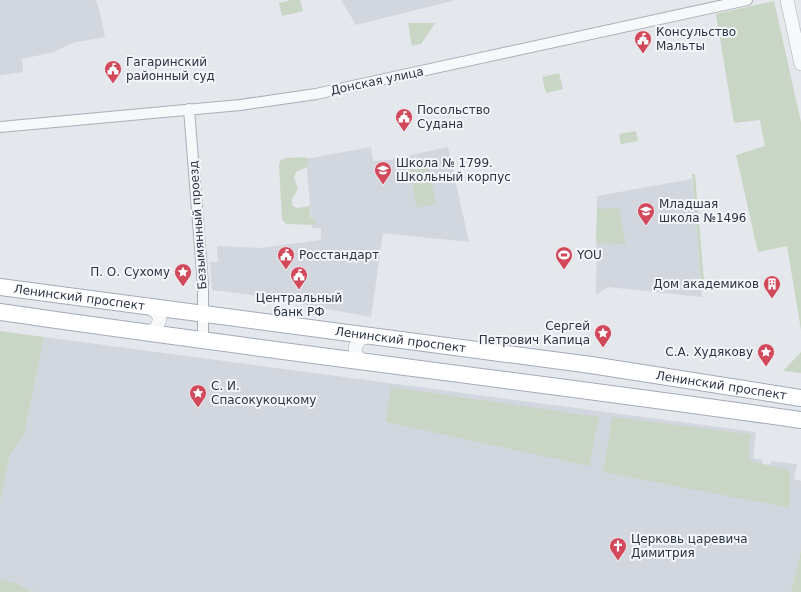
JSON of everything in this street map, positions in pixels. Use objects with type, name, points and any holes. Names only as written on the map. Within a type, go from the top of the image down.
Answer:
[{"type":"main road","name":"Ленинский проспект","points":[[0,286],[642,372],[801,398]]},
{"type":"main road","name":"Ленинский проспект","points":[[0,312],[364,362],[612,393],[801,420]]},
{"type":"street","name":"Донская улица","points":[[0,127],[240,105],[316,94],[748,0]]},
{"type":"street","points":[[787,0],[801,64]]},
{"type":"street","name":"Безымянный проезд","points":[[189,109],[202,277],[203,340]]},
{"type":"street","points":[[145,333],[156,328],[160,319],[157,313],[148,305]]},
{"type":"street","points":[[364,362],[356,355],[355,348],[359,340],[368,336]]},
{"type":"shaded area","points":[[0,0],[95,0],[98,5],[105,37],[72,43],[54,52],[22,59],[23,72],[0,75]]},
{"type":"shaded area","points":[[341,0],[452,0],[452,1],[356,25]]},
{"type":"shaded area","points":[[371,147],[373,161],[389,160],[448,147],[469,242],[383,233],[371,317],[246,294],[212,290],[210,262],[218,262],[217,246],[259,248],[321,240],[321,228],[312,228],[306,159]]},
{"type":"shaded area","name":"Младшая школа №1496","points":[[692,179],[702,297],[608,287],[596,295],[597,196]]},
{"type":"shaded area","points":[[44,337],[756,432],[753,458],[762,460],[763,464],[769,465],[772,461],[797,464],[794,479],[801,481],[801,550],[791,592],[33,592],[18,584],[0,579],[0,503],[10,455],[24,435]]},
{"type":"green space","points":[[291,0],[300,0],[303,11],[282,16],[279,3]]},
{"type":"green space","points":[[774,1],[801,122],[801,330],[787,246],[758,252],[736,155],[765,146],[760,120],[734,123],[716,14]]},
{"type":"green space","points":[[408,23],[435,23],[421,44],[412,46]]},
{"type":"green space","points":[[559,73],[563,89],[546,93],[542,77]]},
{"type":"green space","points":[[636,131],[638,141],[621,144],[619,134]]},
{"type":"green space","points":[[304,157],[309,159],[307,167],[296,172],[294,177],[298,189],[292,199],[292,205],[297,208],[310,206],[310,217],[316,220],[317,225],[286,224],[282,219],[279,167],[280,161],[286,158]]},
{"type":"green space","points":[[428,165],[436,204],[417,208],[409,169]]},
{"type":"green space","points":[[692,174],[695,174],[704,281],[701,284]]},
{"type":"green space","points":[[619,208],[626,244],[596,243],[597,209]]},
{"type":"green space","points":[[0,331],[44,337],[24,435],[10,455],[0,503]]},
{"type":"green space","points":[[801,352],[801,373],[783,371]]},
{"type":"green space","points":[[391,387],[599,417],[589,466],[386,422]]},
{"type":"green space","points":[[612,417],[750,434],[749,461],[790,470],[790,508],[603,472]]},
{"type":"green space","points":[[801,550],[801,592],[791,592]]},
{"type":"green space","points":[[0,579],[18,584],[33,592],[0,592]]},
{"type":"place","name":"Консульство Мальты","points":[[643,54]]},
{"type":"place","name":"Гагаринский районный суд","points":[[113,84]]},
{"type":"place","name":"Посольство Судана","points":[[404,132]]},
{"type":"place","name":"Школа № 1799. Школьный корпус","points":[[383,185]]},
{"type":"place","name":"Младшая школа №1496","points":[[646,226]]},
{"type":"place","name":"Росстандарт","points":[[286,270]]},
{"type":"place","name":"YOU","points":[[564,270]]},
{"type":"place","name":"П. О. Сухому","points":[[183,287]]},
{"type":"place","name":"Центральный банк РФ","points":[[299,290]]},
{"type":"place","name":"Дом академиков","points":[[772,299]]},
{"type":"place","name":"Сергей Петрович Капица","points":[[603,348]]},
{"type":"place","name":"С.А. Худякову","points":[[766,367]]},
{"type":"place","name":"С. И. Спасокукоцкому","points":[[198,408]]},
{"type":"place","name":"Церковь царевича Димитрия","points":[[618,561]]}]
